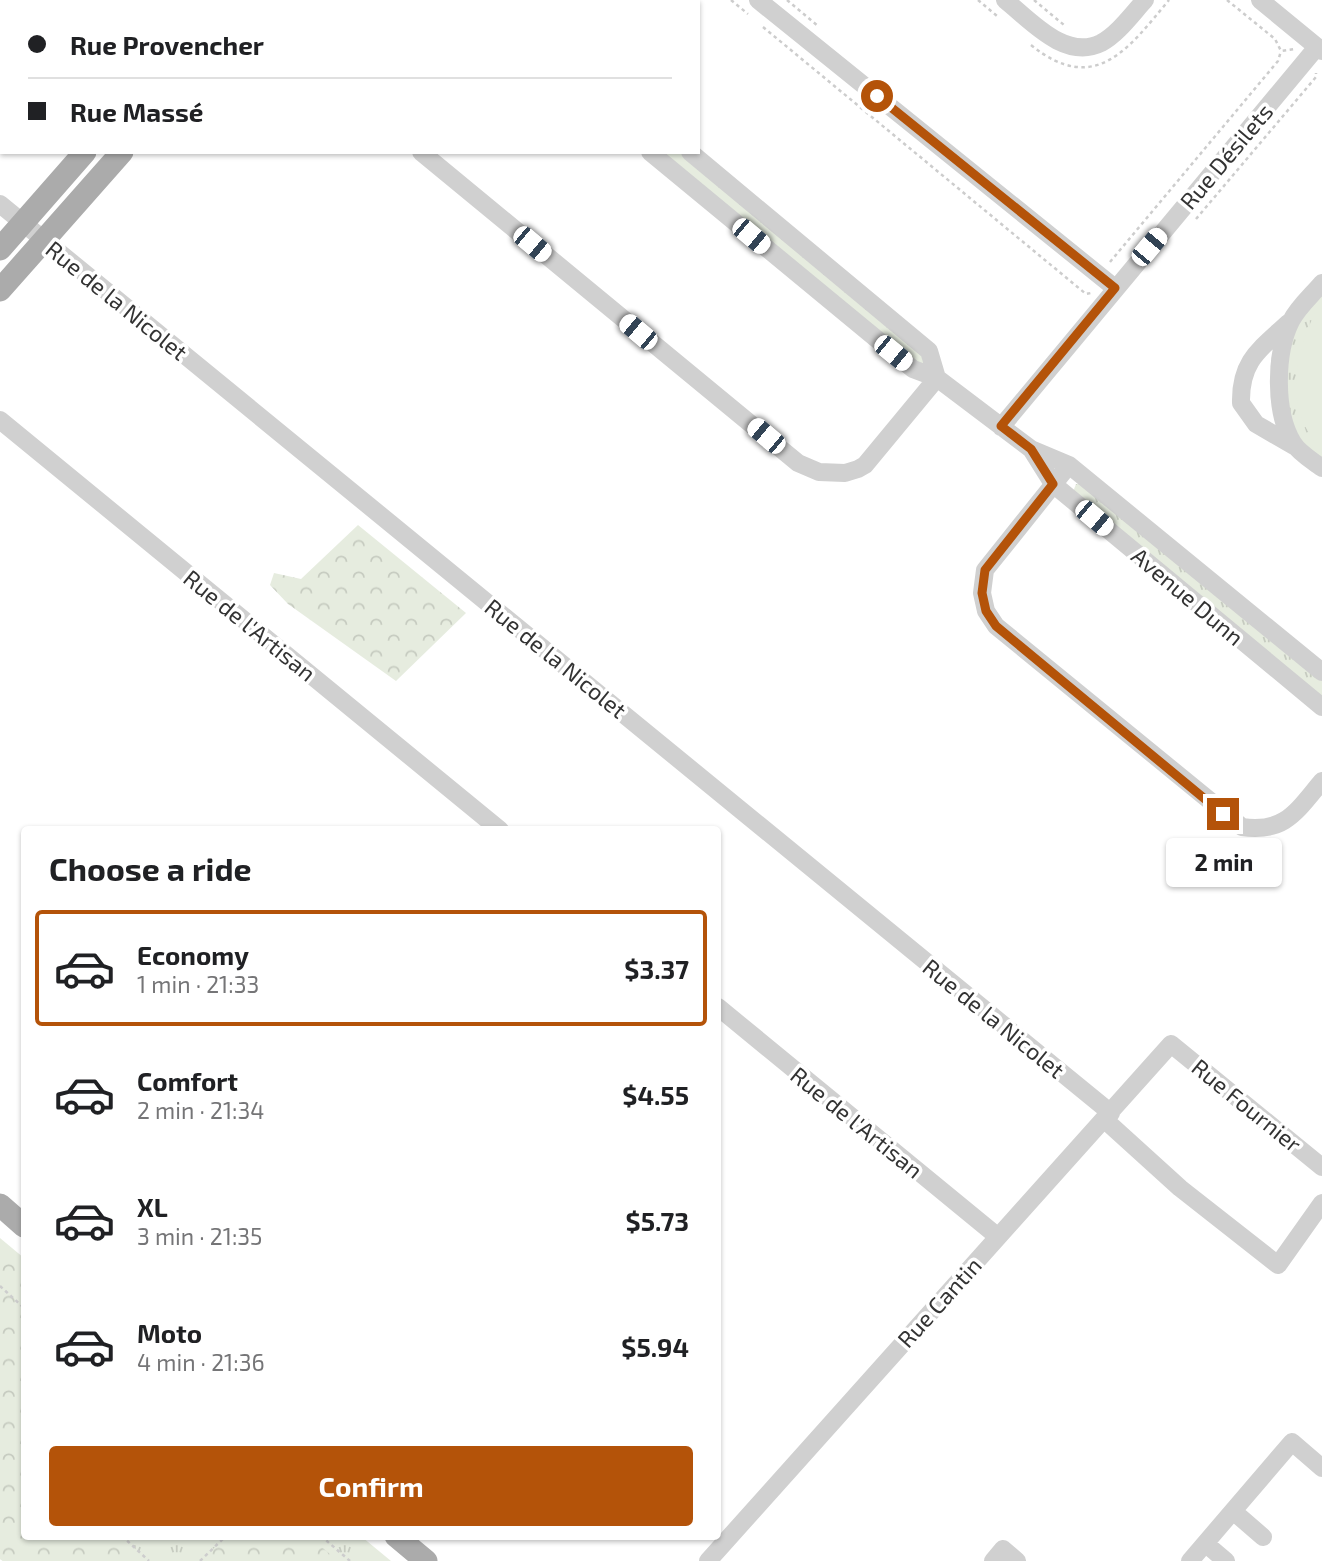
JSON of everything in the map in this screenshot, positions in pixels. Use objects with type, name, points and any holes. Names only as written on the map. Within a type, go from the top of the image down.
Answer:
[{"type":"main road","points":[[0,248],[83,154]]},
{"type":"main road","points":[[0,290],[119,154]]},
{"type":"main road","points":[[0,1205],[21,1223]]},
{"type":"main road","points":[[401,1540],[426,1561]]},
{"type":"street","points":[[758,0],[1115,288]]},
{"type":"street","points":[[1005,0],[1045,33],[1060,42],[1079,47],[1101,43],[1145,0]]},
{"type":"street","points":[[1260,0],[1320,49]]},
{"type":"street","name":"Rue Désilets","points":[[1001,426],[1115,288],[1320,49]]},
{"type":"street","points":[[423,154],[797,463],[819,472],[845,473],[858,469],[937,378],[929,351],[693,154]]},
{"type":"street","name":"Avenue Dunn","points":[[652,154],[913,369],[937,378],[1031,449],[1069,465],[1322,672]]},
{"type":"street","name":"Rue de la Nicolet","points":[[0,204],[1108,1117],[1180,1188],[1278,1265],[1322,1203]]},
{"type":"street","points":[[1322,283],[1292,319],[1251,357],[1241,387],[1241,403],[1256,424],[1294,446],[1322,468]]},
{"type":"street","points":[[1292,319],[1280,348],[1279,391],[1286,429],[1294,446]]},
{"type":"street","name":"Rue de l'Artisan","points":[[0,420],[495,826]]},
{"type":"street","name":"Avenue Dunn","points":[[1031,449],[1053,484],[1322,707]]},
{"type":"street","points":[[1069,465],[985,570],[982,593],[986,611],[996,626],[1242,827],[1261,830],[1283,824],[1322,781]]},
{"type":"street","name":"Rue de l'Artisan","points":[[721,1009],[997,1236]]},
{"type":"street","name":"Rue Cantin","points":[[708,1561],[1171,1044]]},
{"type":"street","name":"Rue Fournier","points":[[1171,1044],[1322,1167]]},
{"type":"street","points":[[1191,1561],[1292,1442],[1322,1468]]},
{"type":"street","points":[[1233,1511],[1263,1537]]},
{"type":"street","points":[[1206,1544],[1226,1561]]},
{"type":"street","points":[[993,1561],[1003,1549],[1017,1561]]},
{"type":"path","points":[[1034,0],[1070,29]]},
{"type":"path","points":[[1109,263],[1278,61],[1281,51],[1275,39],[1227,0]]},
{"type":"path","points":[[1281,51],[1320,49]]},
{"type":"path","points":[[0,1286],[21,1305]]},
{"type":"path","points":[[126,1540],[149,1561]]},
{"type":"path","points":[[200,1561],[222,1540]]},
{"type":"path","points":[[326,1540],[351,1561]]},
{"type":"green space","points":[[662,154],[684,154],[928,360],[922,366]]},
{"type":"green space","points":[[1322,283],[1322,468],[1294,446],[1280,348]]},
{"type":"green space","points":[[1322,300],[1322,453],[1301,416],[1296,382],[1304,339]]},
{"type":"green space","points":[[1076,484],[1322,680],[1322,700],[1073,492]]},
{"type":"green space","points":[[358,525],[466,613],[396,681],[288,604],[270,585],[274,573],[301,579]]},
{"type":"green space","points":[[0,1238],[21,1256],[21,1540],[366,1540],[391,1561],[3,1561],[0,1559]]},
{"type":"green space","points":[[0,1246],[21,1264],[21,1540],[125,1540],[149,1561],[0,1559]]},
{"type":"green space","points":[[223,1540],[314,1540],[338,1561],[200,1561]]},
{"type":"route","points":[[877,96],[1115,288],[1001,426],[1031,449],[1053,484],[998,550],[985,570],[982,593],[986,611],[996,626],[1223,814]]}]
